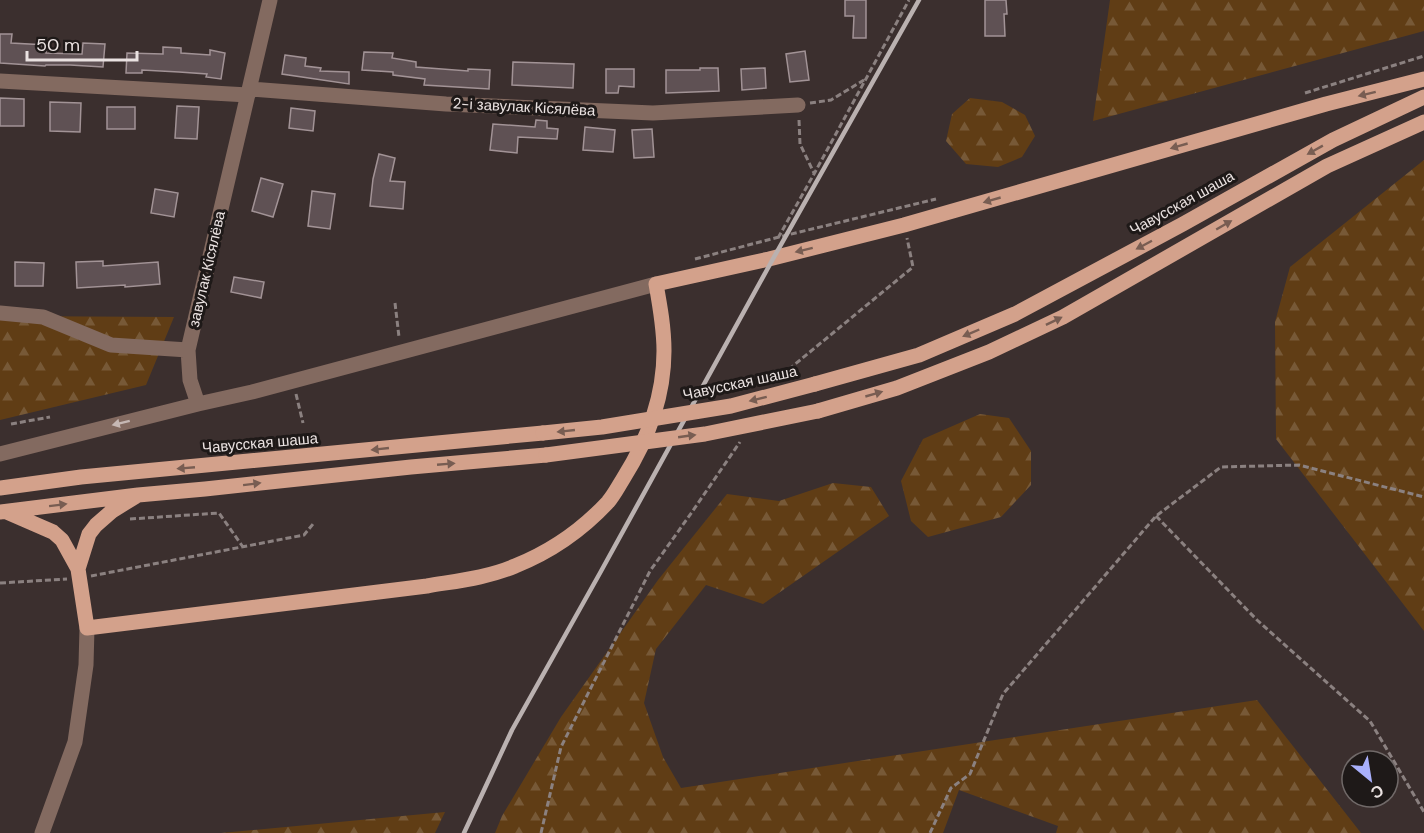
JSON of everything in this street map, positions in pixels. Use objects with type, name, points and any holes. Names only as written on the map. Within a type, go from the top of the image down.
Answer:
[{"type":"main road","points":[[3,512],[53,532],[62,540],[79,574],[87,628],[427,586],[474,579],[515,567],[553,548],[583,526],[609,500],[631,466],[650,427],[661,388],[664,353],[663,319],[656,284],[769,259],[904,225],[1326,104],[1424,79]]},
{"type":"main road","name":"Чавусская шаша","points":[[0,488],[81,477],[602,427],[731,406],[815,384],[919,355],[1015,314],[1333,140],[1424,97]]},
{"type":"main road","points":[[3,512],[411,466],[546,455],[705,434],[818,411],[897,388],[989,352],[1063,317],[1327,166],[1424,122]]},
{"type":"main road","points":[[79,574],[89,534],[112,511],[138,495]]},
{"type":"street","name":"завулак Кісялёва","points":[[198,404],[190,380],[188,350],[270,0]]},
{"type":"street","name":"2-і завулак Кісялёва","points":[[0,81],[653,113],[798,105]]},
{"type":"street","points":[[0,454],[252,392],[656,284]]},
{"type":"street","points":[[0,313],[43,317],[111,345],[188,350]]},
{"type":"street","points":[[42,833],[75,742],[86,665],[87,628]]},
{"type":"path","points":[[769,259],[775,243],[909,0]]},
{"type":"path","points":[[814,174],[800,144],[798,105],[831,100],[866,79]]},
{"type":"path","points":[[782,380],[788,370],[913,267],[904,225]]},
{"type":"path","points":[[395,303],[399,337]]},
{"type":"path","points":[[11,424],[50,417]]},
{"type":"path","points":[[541,833],[561,747],[650,571],[743,437]]},
{"type":"path","points":[[930,833],[951,788],[970,774],[1003,694],[1156,516],[1221,467],[1299,465],[1424,497]]},
{"type":"path","points":[[130,519],[219,513],[243,547]]},
{"type":"path","points":[[1156,516],[1257,620],[1370,721],[1424,812]]},
{"type":"path","points":[[0,583],[79,574],[243,547],[304,535],[313,524]]},
{"type":"green space","points":[[1110,0],[1424,0],[1424,31],[1093,121]]},
{"type":"green space","points":[[970,98],[1002,102],[1025,115],[1035,136],[1022,157],[998,167],[966,164],[946,141],[952,114]]},
{"type":"green space","points":[[1424,160],[1424,631],[1276,439],[1275,322],[1290,267]]},
{"type":"green space","points":[[0,316],[174,317],[146,385],[0,420]]},
{"type":"green space","points":[[980,414],[1009,418],[1031,451],[1031,485],[1001,517],[928,537],[911,521],[901,481],[923,439]]},
{"type":"green space","points":[[833,483],[871,487],[889,516],[763,604],[706,585],[656,649],[644,703],[663,757],[681,788],[1257,700],[1361,833],[1056,833],[1058,826],[959,790],[943,833],[495,833],[502,816],[561,717],[658,580],[727,494],[779,501]]},
{"type":"green space","points":[[445,812],[435,833],[221,833]]},
{"type":"building","points":[[845,0],[866,0],[866,38],[853,38],[854,16],[845,16]]},
{"type":"building","points":[[985,0],[1006,0],[1005,36],[985,36]]},
{"type":"building","points":[[0,34],[12,34],[11,43],[47,45],[46,53],[82,54],[83,43],[105,44],[103,67],[0,63]]},
{"type":"building","points":[[163,47],[181,48],[181,53],[210,55],[210,50],[225,53],[221,79],[206,77],[207,74],[179,72],[142,70],[142,73],[126,73],[127,53],[163,54]]},
{"type":"building","points":[[805,51],[809,80],[790,82],[786,54]]},
{"type":"building","points":[[364,52],[393,53],[392,58],[416,62],[416,67],[468,71],[468,69],[490,70],[489,89],[424,85],[425,79],[393,75],[393,72],[362,70]]},
{"type":"building","points":[[285,55],[306,58],[305,66],[321,68],[320,71],[349,72],[349,84],[282,74]]},
{"type":"building","points":[[513,62],[574,64],[573,88],[512,85]]},
{"type":"building","points":[[700,68],[718,68],[719,91],[666,93],[666,70],[700,70]]},
{"type":"building","points":[[765,68],[766,88],[742,90],[741,69]]},
{"type":"building","points":[[606,69],[634,69],[634,87],[619,86],[618,93],[606,93]]},
{"type":"building","points":[[0,98],[24,99],[24,126],[0,126]]},
{"type":"building","points":[[50,102],[81,103],[80,132],[50,131]]},
{"type":"building","points":[[177,106],[199,107],[197,139],[175,138]]},
{"type":"building","points":[[107,107],[135,107],[135,129],[107,129]]},
{"type":"building","points":[[291,108],[315,111],[313,131],[289,128]]},
{"type":"building","points":[[536,120],[547,121],[547,128],[558,129],[557,139],[518,137],[517,153],[490,150],[493,124],[535,127]]},
{"type":"building","points":[[585,127],[615,130],[613,152],[583,150]]},
{"type":"building","points":[[652,129],[654,157],[634,158],[632,130]]},
{"type":"building","points":[[379,154],[395,158],[390,181],[405,182],[403,209],[370,206]]},
{"type":"building","points":[[261,178],[283,184],[273,217],[252,211]]},
{"type":"building","points":[[155,189],[178,193],[174,217],[151,213]]},
{"type":"building","points":[[312,191],[335,194],[330,229],[308,226]]},
{"type":"building","points":[[103,261],[103,266],[158,262],[160,284],[77,288],[76,262]]},
{"type":"building","points":[[15,262],[44,263],[43,286],[15,286]]},
{"type":"building","points":[[234,277],[264,282],[261,298],[231,292]]},
{"type":"railway","points":[[464,833],[512,730],[919,0]]}]
